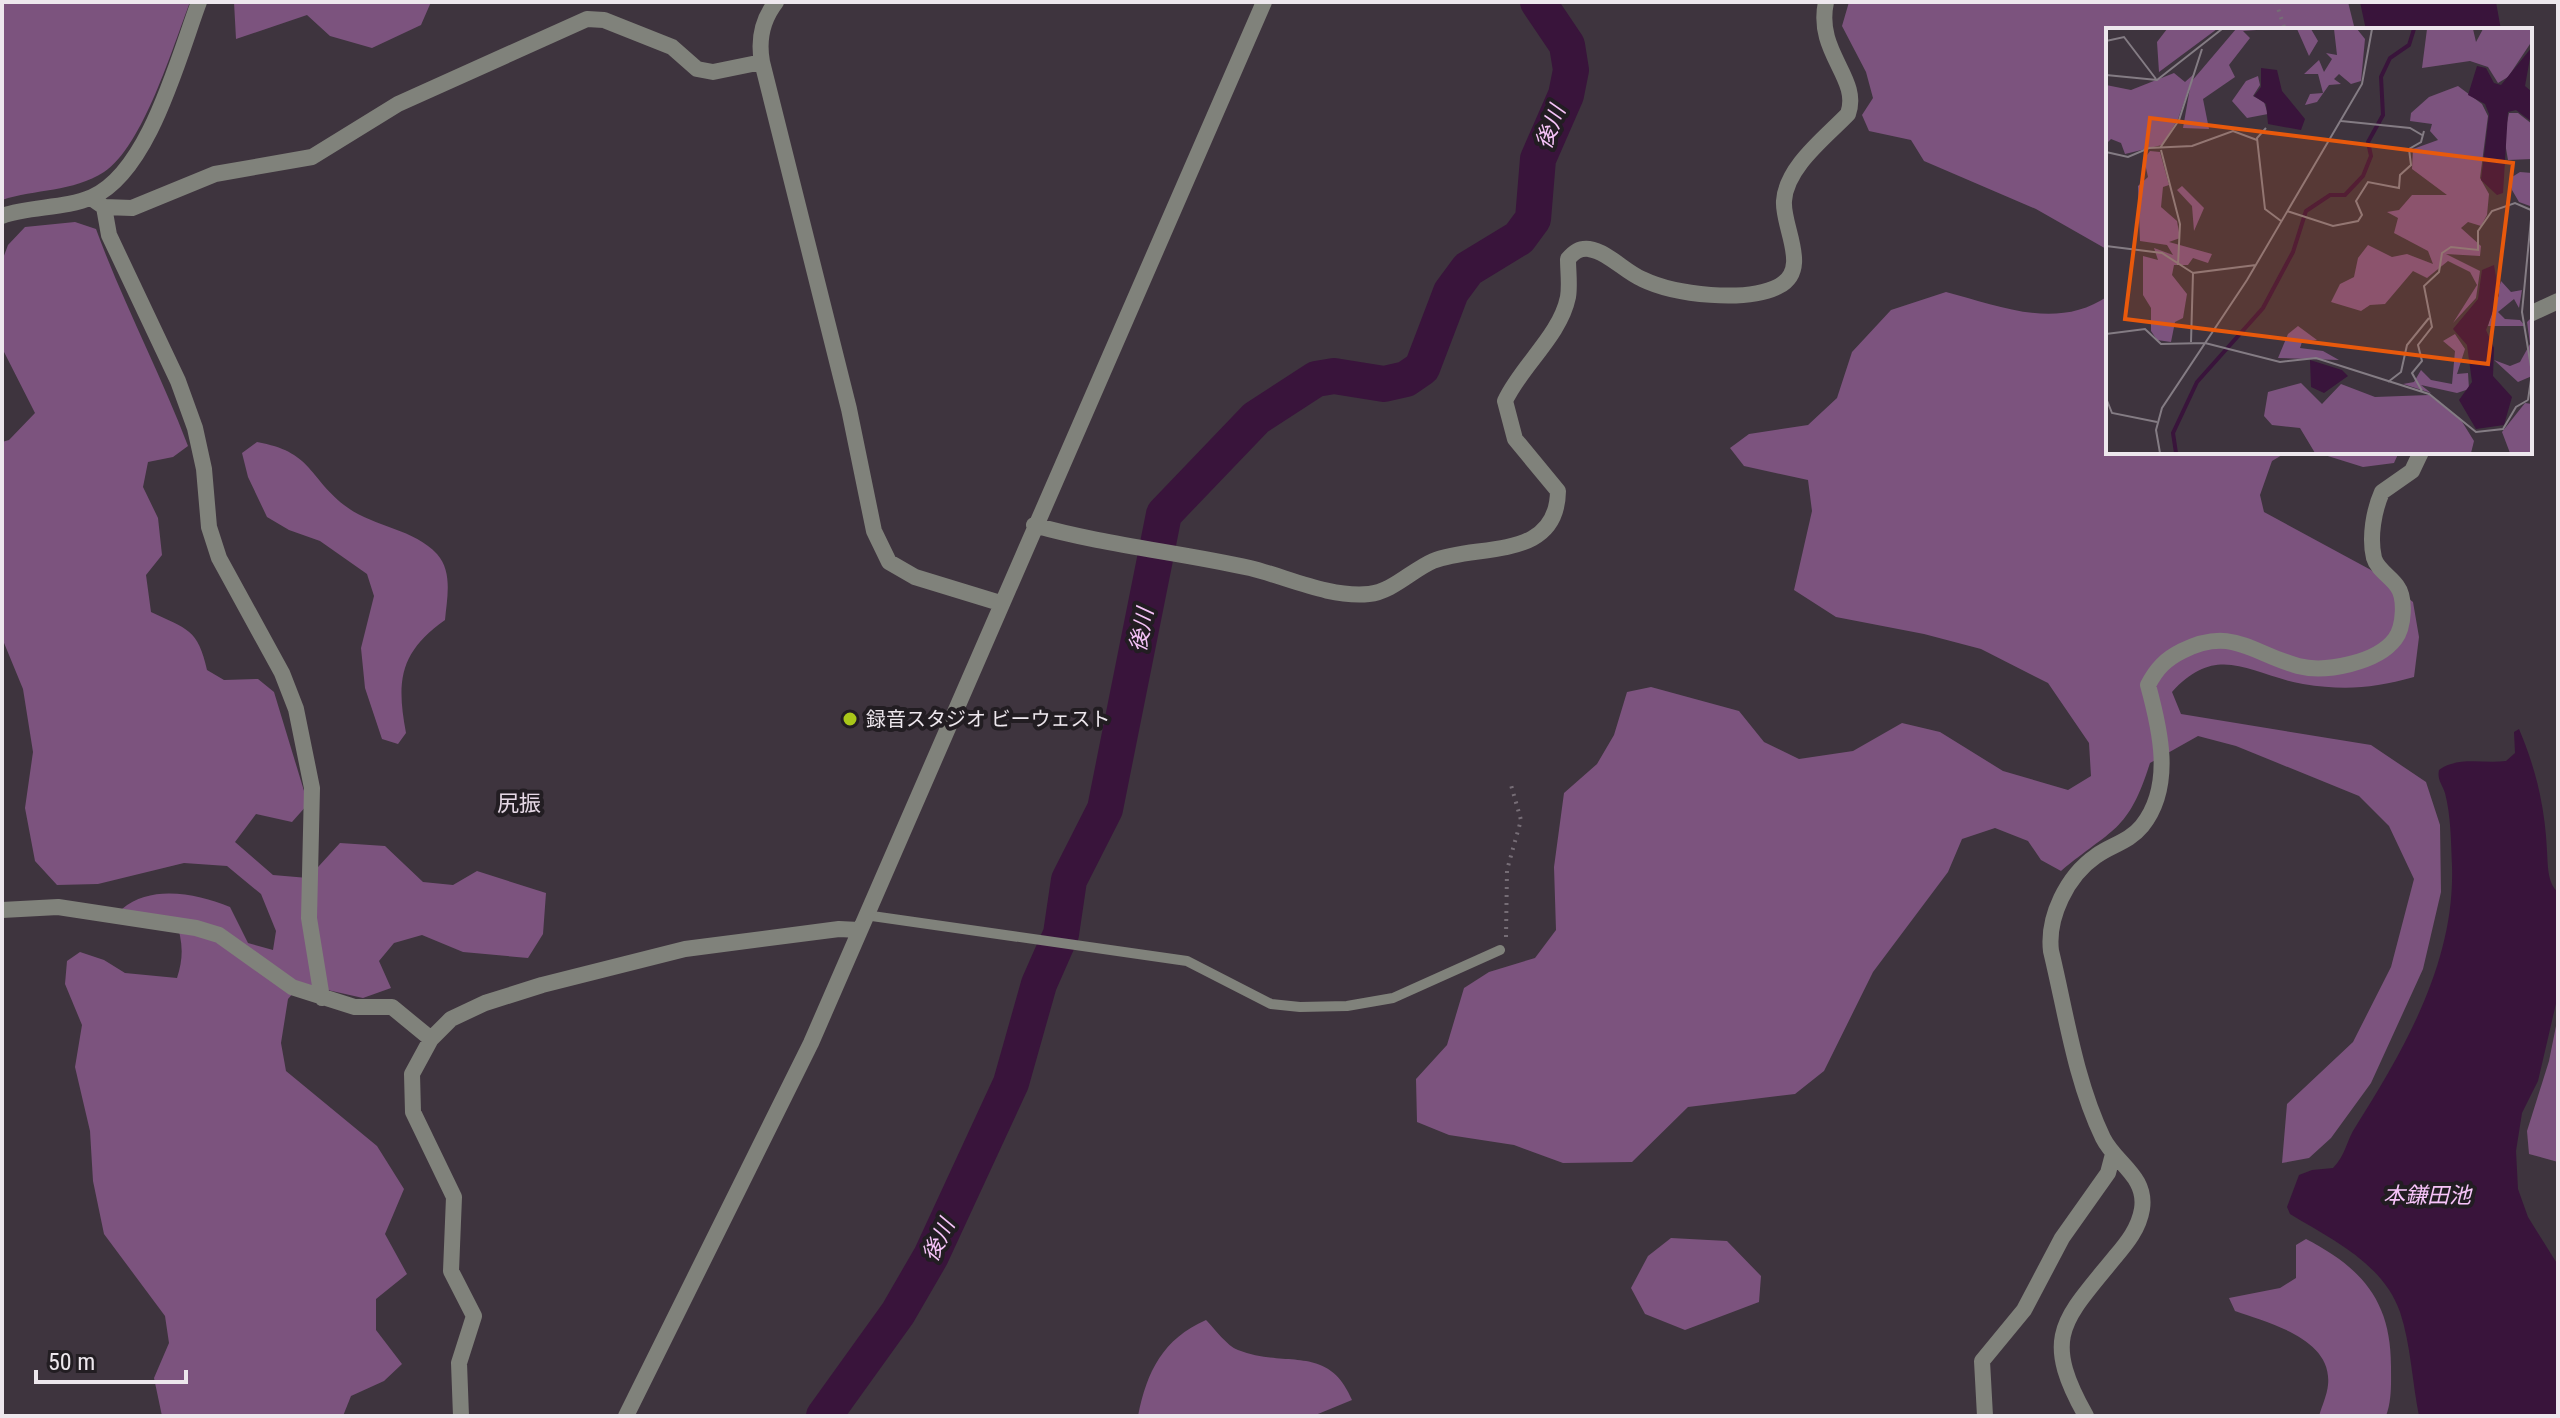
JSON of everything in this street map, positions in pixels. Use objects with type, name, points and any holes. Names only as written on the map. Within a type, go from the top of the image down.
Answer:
[{"type":"street","points":[[97,202],[128,169],[158,110],[199,2]]},
{"type":"street","points":[[776,2],[768,13],[758,43],[849,409],[874,531],[889,562],[915,577],[1000,603]]},
{"type":"street","points":[[626,1416],[743,1187],[811,1043],[1264,2]]},
{"type":"street","points":[[1034,525],[1252,569],[1336,591],[1368,595],[1383,591],[1436,560],[1518,547],[1534,538],[1558,505],[1558,491],[1515,439],[1505,401],[1514,382],[1562,316],[1568,296],[1568,259],[1575,251],[1587,248],[1642,279],[1679,292],[1719,295],[1765,291],[1782,285],[1793,273],[1796,261],[1784,202],[1788,180],[1848,114],[1852,101],[1847,82],[1826,44],[1822,19],[1826,2]]},
{"type":"street","points":[[2,216],[97,202],[132,208],[215,174],[312,157],[398,104],[587,19],[604,20],[672,47],[697,69],[713,72],[762,62]]},
{"type":"street","points":[[97,202],[109,235],[178,381],[195,428],[204,469],[209,527],[219,558],[282,673],[296,709],[312,788],[309,918],[322,998]]},
{"type":"street","points":[[2532,313],[2558,301]]},
{"type":"street","points":[[2086,1416],[2070,1390],[2060,1362],[2060,1348],[2075,1304],[2129,1240],[2142,1209],[2142,1188],[2125,1163],[2113,1154],[2087,1098],[2048,930],[2053,913],[2083,867],[2126,840],[2143,825],[2163,772],[2159,724],[2148,685],[2157,668],[2204,640],[2232,640],[2300,667],[2337,665],[2371,658],[2396,639],[2403,614],[2400,589],[2375,560],[2373,534],[2382,492],[2412,471],[2420,454]]},
{"type":"street","points":[[2,910],[58,907],[196,928],[219,935],[292,987],[355,1007],[392,1007],[431,1039]]},
{"type":"street","points":[[461,1416],[459,1363],[474,1316],[451,1271],[454,1197],[413,1112],[411,1091],[412,1074],[431,1039],[451,1019],[485,1003],[542,985],[685,949],[839,929],[862,922]]},
{"type":"street","points":[[1985,1416],[1982,1361],[2024,1310],[2062,1238],[2108,1173],[2113,1154]]},
{"type":"lane","points":[[862,922],[1066,944],[1187,961],[1271,1004],[1300,1007],[1347,1006],[1393,998],[1500,950]]},
{"type":"path","points":[[2276,2],[2284,28]]},
{"type":"path","points":[[1500,950],[1509,907],[1507,870],[1521,820],[1511,785]]},
{"type":"shaded area","points":[[2,2],[190,2],[144,119],[132,141],[104,172],[67,187],[2,200]]},
{"type":"shaded area","points":[[234,2],[431,2],[421,25],[372,48],[330,36],[307,15],[236,39]]},
{"type":"shaded area","points":[[1849,2],[2348,2],[2354,28],[2106,28],[2106,249],[2036,209],[1924,161],[1911,140],[1869,131],[1862,115],[1873,98],[1866,72],[1842,26]]},
{"type":"shaded area","points":[[75,222],[96,229],[188,446],[173,457],[148,462],[143,487],[158,518],[162,555],[146,575],[151,612],[174,622],[195,638],[207,670],[224,680],[258,679],[274,692],[308,804],[292,822],[256,814],[235,842],[273,875],[308,878],[340,843],[385,846],[423,882],[453,885],[477,871],[546,893],[543,934],[528,958],[463,952],[422,935],[394,943],[379,961],[391,988],[363,998],[301,984],[288,999],[281,1043],[286,1071],[377,1146],[404,1189],[385,1234],[407,1274],[376,1299],[376,1330],[402,1364],[384,1381],[351,1396],[343,1416],[162,1416],[154,1378],[169,1343],[165,1316],[104,1234],[93,1181],[90,1131],[75,1067],[82,1025],[65,984],[67,961],[80,952],[104,960],[125,973],[177,978],[182,948],[175,919],[122,909],[147,896],[189,895],[230,907],[248,943],[273,950],[276,931],[261,894],[227,866],[184,863],[98,884],[57,885],[35,861],[25,808],[33,752],[23,689],[2,638],[2,442],[9,440],[35,413],[2,348],[2,261],[8,245],[25,227]]},
{"type":"shaded area","points":[[1946,292],[2008,309],[2049,314],[2069,312],[2106,297],[2106,454],[2284,454],[2272,461],[2260,495],[2264,512],[2371,570],[2413,602],[2419,637],[2414,677],[2346,688],[2303,684],[2251,669],[2220,665],[2205,668],[2189,677],[2172,692],[2181,714],[2371,745],[2426,782],[2440,825],[2441,892],[2423,969],[2371,1083],[2331,1138],[2309,1158],[2282,1163],[2287,1104],[2353,1042],[2391,967],[2414,879],[2389,826],[2359,796],[2236,746],[2198,736],[2150,763],[2126,817],[2061,871],[2041,860],[2028,841],[1995,828],[1962,839],[1948,872],[1873,972],[1824,1071],[1795,1094],[1688,1107],[1632,1162],[1563,1163],[1514,1145],[1449,1135],[1417,1122],[1416,1079],[1447,1045],[1464,988],[1489,972],[1535,958],[1556,930],[1554,867],[1564,793],[1597,764],[1614,735],[1627,692],[1651,687],[1739,711],[1764,742],[1799,759],[1853,751],[1902,723],[1940,732],[2003,771],[2068,790],[2091,776],[2089,743],[2048,683],[1981,649],[1836,617],[1794,590],[1812,511],[1808,480],[1744,466],[1730,448],[1749,434],[1808,425],[1837,398],[1852,352],[1891,310]]},
{"type":"shaded area","points":[[257,442],[275,446],[299,458],[344,505],[416,538],[442,561],[448,586],[445,620],[419,644],[405,669],[402,697],[406,733],[398,744],[382,739],[365,688],[361,648],[374,596],[367,574],[320,541],[289,530],[267,517],[248,477],[242,453]]},
{"type":"shaded area","points":[[2321,454],[2398,454],[2394,463],[2363,467]]},
{"type":"shaded area","points":[[2558,1016],[2558,1162],[2529,1154],[2527,1131],[2549,1061]]},
{"type":"shaded area","points":[[1671,1238],[1727,1241],[1761,1276],[1759,1302],[1685,1330],[1645,1314],[1631,1288],[1648,1256]]},
{"type":"shaded area","points":[[2306,1239],[2358,1275],[2379,1305],[2390,1343],[2391,1391],[2386,1416],[2319,1416],[2328,1385],[2327,1369],[2320,1355],[2296,1335],[2235,1311],[2229,1298],[2280,1288],[2296,1278],[2296,1245]]},
{"type":"shaded area","points":[[1206,1320],[1238,1350],[1318,1364],[1331,1371],[1342,1382],[1352,1400],[1313,1416],[1138,1416],[1146,1385],[1159,1358],[1178,1337]]},
{"type":"water","points":[[2360,2],[2496,2],[2501,28],[2366,28]]},
{"type":"water","name":"本鎌田池","points":[[2519,729],[2539,788],[2549,873],[2558,892],[2558,995],[2538,1081],[2522,1113],[2516,1151],[2518,1189],[2528,1217],[2558,1265],[2558,1416],[2419,1416],[2407,1337],[2392,1295],[2369,1266],[2290,1214],[2287,1207],[2299,1175],[2333,1168],[2341,1158],[2409,1035],[2436,970],[2451,902],[2452,866],[2448,811],[2439,770],[2454,763],[2506,761],[2515,753],[2514,732]]},
{"type":"waterway","name":"後川","points":[[824,1416],[898,1313],[931,1256],[1011,1083],[1039,984],[1061,934],[1069,880],[1105,809],[1164,514],[1256,418],[1316,379],[1334,376],[1384,384],[1406,379],[1422,368],[1451,292],[1468,269],[1519,238],[1533,219],[1538,159],[1566,95],[1571,70],[1567,45],[1538,2]]},
{"type":"place","name":"録音スタジオ ビーウェスト","points":[[850,719]]},
{"type":"district","name":"尻振","points":[[519,803]]}]
